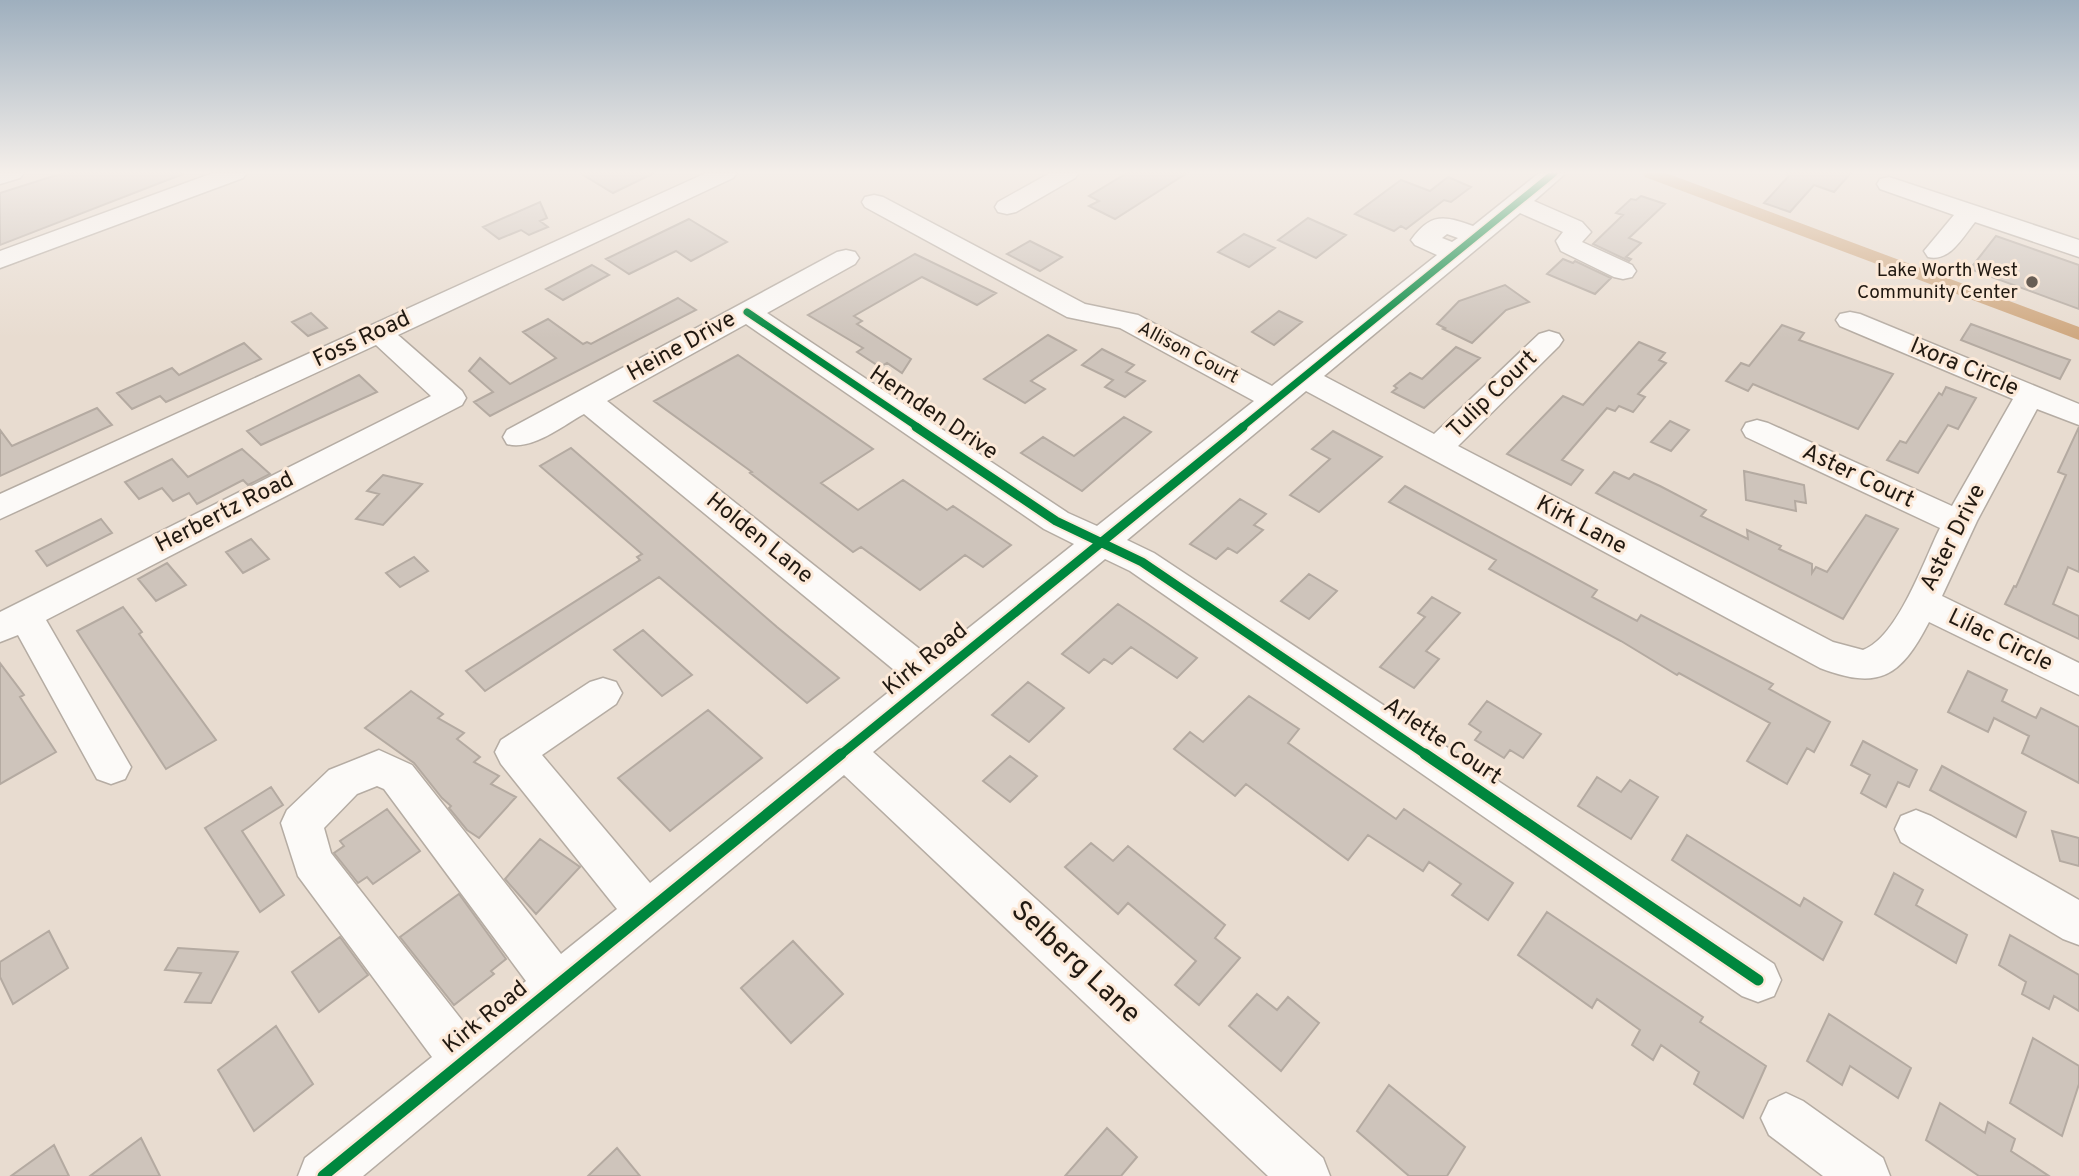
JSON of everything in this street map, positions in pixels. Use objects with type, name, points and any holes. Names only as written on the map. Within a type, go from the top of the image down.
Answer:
[{"type":"street","points":[[0,260],[87,228]]},
{"type":"street","name":"Foss Road","points":[[0,507],[605,228]]},
{"type":"street","name":"Allison Court","points":[[922,228],[1077,311],[1128,321],[1289,389]]},
{"type":"street","name":"Kirk Road","points":[[323,1176],[1486,228]]},
{"type":"street","points":[[1574,228],[1578,232],[1569,241],[1570,246],[1623,271]]},
{"type":"street","points":[[1937,251],[1957,228]]},
{"type":"street","points":[[2017,228],[2079,249]]},
{"type":"street","name":"Heine Drive","points":[[518,437],[846,258]]},
{"type":"street","name":"Hernden Drive","points":[[747,312],[1056,521],[1100,543]]},
{"type":"street","name":"Ixora Circle","points":[[1850,320],[2079,415]]},
{"type":"street","name":"Herbertz Road","points":[[12,621],[451,398],[378,332]]},
{"type":"street","name":"Tulip Court","points":[[1437,449],[1549,340]]},
{"type":"street","name":"Kirk Lane","points":[[1289,389],[1437,449],[1821,652],[1863,666]]},
{"type":"street","name":"Aster Drive","points":[[1863,666],[1876,663],[1894,649],[1922,602],[1959,523],[2030,395]]},
{"type":"street","name":"Holden Lane","points":[[586,400],[932,680]]},
{"type":"street","name":"Aster Court","points":[[1757,430],[1959,523]]},
{"type":"street","name":"Arlette Court","points":[[1100,543],[1142,562],[1758,980]]},
{"type":"street","name":"Lilac Circle","points":[[1922,602],[2079,680]]},
{"type":"street","points":[[12,621],[111,767]]},
{"type":"street","points":[[603,693],[516,752],[647,912]]},
{"type":"street","name":"Selberg Lane","points":[[845,751],[1305,1176]]},
{"type":"street","points":[[464,1060],[313,862],[302,823],[343,782],[379,767],[398,777],[557,985]]},
{"type":"street","points":[[1916,829],[2079,924]]},
{"type":"street","points":[[1786,1118],[1865,1176]]},
{"type":"building","points":[[0,228],[44,228],[0,245]]},
{"type":"building","points":[[484,228],[546,228],[529,235],[521,230],[499,239]]},
{"type":"building","points":[[671,228],[704,228],[727,242],[691,261],[676,251],[629,274],[606,259]]},
{"type":"building","points":[[1295,228],[1330,228],[1346,235],[1316,258],[1278,240]]},
{"type":"building","points":[[1610,228],[1640,228],[1629,238],[1641,243],[1626,257],[1631,259],[1629,261],[1593,244]]},
{"type":"building","points":[[1244,234],[1275,248],[1249,267],[1218,252]]},
{"type":"building","points":[[1996,236],[2079,265],[2079,309],[1970,269]]},
{"type":"building","points":[[1030,241],[1062,257],[1040,271],[1007,254]]},
{"type":"building","points":[[915,254],[996,293],[977,305],[922,277],[854,316],[862,321],[857,324],[911,359],[902,373],[887,363],[880,367],[857,352],[863,348],[808,315]]},
{"type":"building","points":[[1563,259],[1573,263],[1575,261],[1611,278],[1595,294],[1547,274]]},
{"type":"building","points":[[592,265],[609,275],[563,300],[546,289]]},
{"type":"building","points":[[1505,285],[1529,302],[1506,310],[1472,343],[1437,324],[1459,301]]},
{"type":"building","points":[[678,298],[696,310],[490,416],[474,402],[493,392],[469,371],[480,358],[510,384],[556,358],[523,332],[548,319],[583,344],[591,344]]},
{"type":"building","points":[[1279,311],[1302,322],[1274,345],[1252,332]]},
{"type":"building","points":[[311,313],[327,328],[308,336],[292,322]]},
{"type":"building","points":[[1971,324],[2070,360],[2060,379],[1961,340]]},
{"type":"building","points":[[1782,325],[1804,333],[1799,340],[1893,374],[1858,429],[1753,384],[1748,391],[1726,381],[1741,363],[1749,366]]},
{"type":"building","points":[[1048,335],[1076,350],[1031,381],[1045,389],[1025,403],[984,379]]},
{"type":"building","points":[[1639,342],[1665,353],[1659,360],[1666,363],[1638,394],[1645,397],[1633,412],[1619,406],[1615,411],[1607,408],[1562,460],[1583,470],[1571,485],[1507,454],[1563,396],[1583,405]]},
{"type":"building","points":[[244,343],[261,359],[166,402],[160,396],[132,409],[117,393],[172,368],[179,375]]},
{"type":"building","points":[[1456,347],[1480,358],[1424,408],[1392,392],[1397,388],[1394,386],[1410,373],[1422,379]]},
{"type":"building","points":[[1102,349],[1134,365],[1126,372],[1145,381],[1125,397],[1105,387],[1113,380],[1082,365]]},
{"type":"building","points":[[738,355],[873,449],[821,483],[858,510],[903,480],[947,510],[953,506],[1011,545],[983,567],[965,555],[920,590],[861,547],[853,552],[750,473],[752,472],[654,401]]},
{"type":"building","points":[[359,375],[377,392],[261,445],[247,431]]},
{"type":"building","points":[[1946,387],[1976,398],[1958,429],[1948,425],[1918,473],[1887,460],[1900,441],[1906,443],[1939,393],[1942,395]]},
{"type":"building","points":[[97,408],[112,425],[0,476],[0,430],[12,446]]},
{"type":"building","points":[[1124,417],[1151,432],[1082,491],[1021,453],[1043,437],[1074,456]]},
{"type":"building","points":[[1670,421],[1689,430],[1671,451],[1651,442]]},
{"type":"building","points":[[2079,427],[2079,572],[2068,567],[2053,604],[2079,616],[2079,639],[2005,604],[2014,586],[2016,587],[2066,475],[2058,472]]},
{"type":"building","points":[[1333,431],[1382,457],[1319,512],[1290,495],[1330,459],[1312,449]]},
{"type":"building","points":[[571,448],[839,678],[807,703],[659,577],[485,691],[466,671],[640,560],[637,557],[642,554],[540,466]]},
{"type":"building","points":[[242,449],[270,474],[248,485],[243,480],[197,504],[189,493],[173,501],[162,488],[139,499],[125,482],[172,459],[188,477]]},
{"type":"building","points":[[1744,471],[1804,485],[1806,503],[1795,501],[1796,511],[1746,500]]},
{"type":"building","points":[[1614,472],[1629,479],[1634,474],[1660,486],[1706,510],[1701,516],[1748,539],[1747,530],[1781,546],[1779,549],[1812,564],[1812,573],[1816,567],[1827,572],[1866,515],[1898,529],[1843,619],[1596,493]]},
{"type":"building","points":[[383,475],[422,484],[383,525],[356,519],[379,494],[367,491]]},
{"type":"building","points":[[1405,486],[1597,590],[1592,597],[1637,621],[1641,615],[1773,684],[1769,689],[1830,722],[1814,752],[1807,748],[1787,784],[1747,761],[1770,723],[1679,673],[1677,675],[1621,641],[1489,569],[1496,560],[1389,502]]},
{"type":"building","points":[[1240,499],[1266,514],[1254,525],[1263,530],[1237,553],[1228,548],[1216,559],[1190,544]]},
{"type":"building","points":[[101,519],[112,533],[47,566],[36,551]]},
{"type":"building","points":[[251,539],[269,559],[243,573],[226,552]]},
{"type":"building","points":[[414,557],[428,571],[400,587],[386,573]]},
{"type":"building","points":[[167,563],[186,585],[156,601],[138,579]]},
{"type":"building","points":[[1309,574],[1337,591],[1309,619],[1281,601]]},
{"type":"building","points":[[1432,597],[1460,613],[1426,651],[1439,659],[1414,688],[1380,667],[1425,617],[1418,613]]},
{"type":"building","points":[[1118,604],[1197,658],[1177,678],[1131,647],[1112,664],[1104,659],[1089,673],[1062,654]]},
{"type":"building","points":[[123,607],[142,632],[139,634],[216,740],[166,769],[77,631]]},
{"type":"building","points":[[643,630],[692,675],[662,696],[614,650]]},
{"type":"building","points":[[0,663],[24,695],[20,697],[56,752],[0,784]]},
{"type":"building","points":[[1968,671],[2007,690],[2002,701],[2036,718],[2041,708],[2079,727],[2079,783],[2022,753],[2029,736],[1994,718],[1988,732],[1948,712]]},
{"type":"building","points":[[1028,682],[1064,708],[1029,742],[992,715]]},
{"type":"building","points":[[411,691],[443,714],[438,718],[464,733],[457,739],[480,757],[474,762],[499,776],[491,784],[516,797],[479,838],[467,830],[449,808],[451,806],[414,763],[365,728]]},
{"type":"building","points":[[1249,696],[1299,729],[1288,743],[1333,775],[1396,819],[1404,809],[1513,883],[1488,920],[1452,895],[1461,884],[1429,862],[1423,871],[1368,835],[1348,860],[1246,784],[1235,796],[1174,749],[1190,732],[1203,742]]},
{"type":"building","points":[[1487,701],[1541,734],[1523,758],[1510,750],[1504,758],[1475,740],[1481,732],[1469,724]]},
{"type":"building","points":[[708,710],[762,758],[670,831],[618,778]]},
{"type":"building","points":[[1863,741],[1917,770],[1909,787],[1898,782],[1886,807],[1861,793],[1870,775],[1851,765]]},
{"type":"building","points":[[1010,756],[1037,776],[1010,802],[983,781]]},
{"type":"building","points":[[1942,766],[2026,812],[2016,837],[1930,790]]},
{"type":"building","points":[[1597,777],[1621,792],[1630,780],[1658,797],[1631,839],[1578,806]]},
{"type":"building","points":[[271,787],[283,805],[242,831],[284,895],[260,912],[205,828]]},
{"type":"building","points":[[387,809],[420,851],[373,884],[367,877],[358,883],[334,853],[344,846],[340,841]]},
{"type":"building","points":[[2052,831],[2079,838],[2079,866],[2060,861]]},
{"type":"building","points":[[1687,835],[1800,906],[1804,898],[1842,922],[1823,960],[1672,860]]},
{"type":"building","points":[[540,839],[580,867],[536,914],[505,879]]},
{"type":"building","points":[[1091,843],[1113,861],[1128,846],[1225,925],[1215,938],[1240,958],[1199,1005],[1175,985],[1196,961],[1128,903],[1118,914],[1065,867]]},
{"type":"building","points":[[1894,873],[1923,890],[1916,905],[1967,935],[1956,963],[1875,914]]},
{"type":"building","points":[[459,894],[506,959],[491,971],[494,974],[454,1005],[400,937]]},
{"type":"building","points":[[1547,912],[1703,1017],[1700,1022],[1766,1066],[1743,1118],[1694,1084],[1699,1072],[1661,1045],[1653,1060],[1632,1045],[1640,1030],[1597,999],[1592,1008],[1518,955]]},
{"type":"building","points":[[49,931],[68,968],[13,1004],[0,977],[0,962]]},
{"type":"building","points":[[2010,935],[2079,975],[2079,1011],[2054,996],[2049,1009],[2022,994],[2026,982],[1999,965]]},
{"type":"building","points":[[340,937],[368,975],[319,1012],[292,972]]},
{"type":"building","points":[[793,941],[843,994],[791,1043],[741,988]]},
{"type":"building","points":[[178,948],[238,952],[211,1003],[185,1002],[201,973],[165,970]]},
{"type":"building","points":[[1257,994],[1277,1010],[1288,997],[1319,1023],[1281,1071],[1229,1026]]},
{"type":"building","points":[[1829,1014],[1911,1068],[1898,1098],[1850,1066],[1842,1085],[1807,1061]]},
{"type":"building","points":[[276,1026],[313,1084],[254,1131],[218,1070]]},
{"type":"building","points":[[2033,1038],[2079,1066],[2079,1084],[2062,1136],[2010,1103]]},
{"type":"building","points":[[1389,1085],[1465,1147],[1447,1176],[1409,1176],[1357,1131]]},
{"type":"building","points":[[1940,1103],[1985,1133],[1988,1122],[2015,1139],[2011,1151],[2049,1176],[1979,1176],[1926,1140]]},
{"type":"building","points":[[1107,1128],[1137,1157],[1121,1176],[1065,1176]]},
{"type":"building","points":[[141,1138],[160,1176],[90,1176]]},
{"type":"building","points":[[54,1145],[69,1176],[11,1176]]},
{"type":"building","points":[[617,1148],[640,1176],[588,1176]]},
{"type":"waterway","points":[[1797,228],[2079,334]]},
{"type":"cycle path","points":[[323,1176],[1487,228]]},
{"type":"cycle path","points":[[747,312],[1056,521],[1142,562],[1758,980]]},
{"type":"place","name":"Lake Worth West Community Center","points":[[2032,282]]}]
